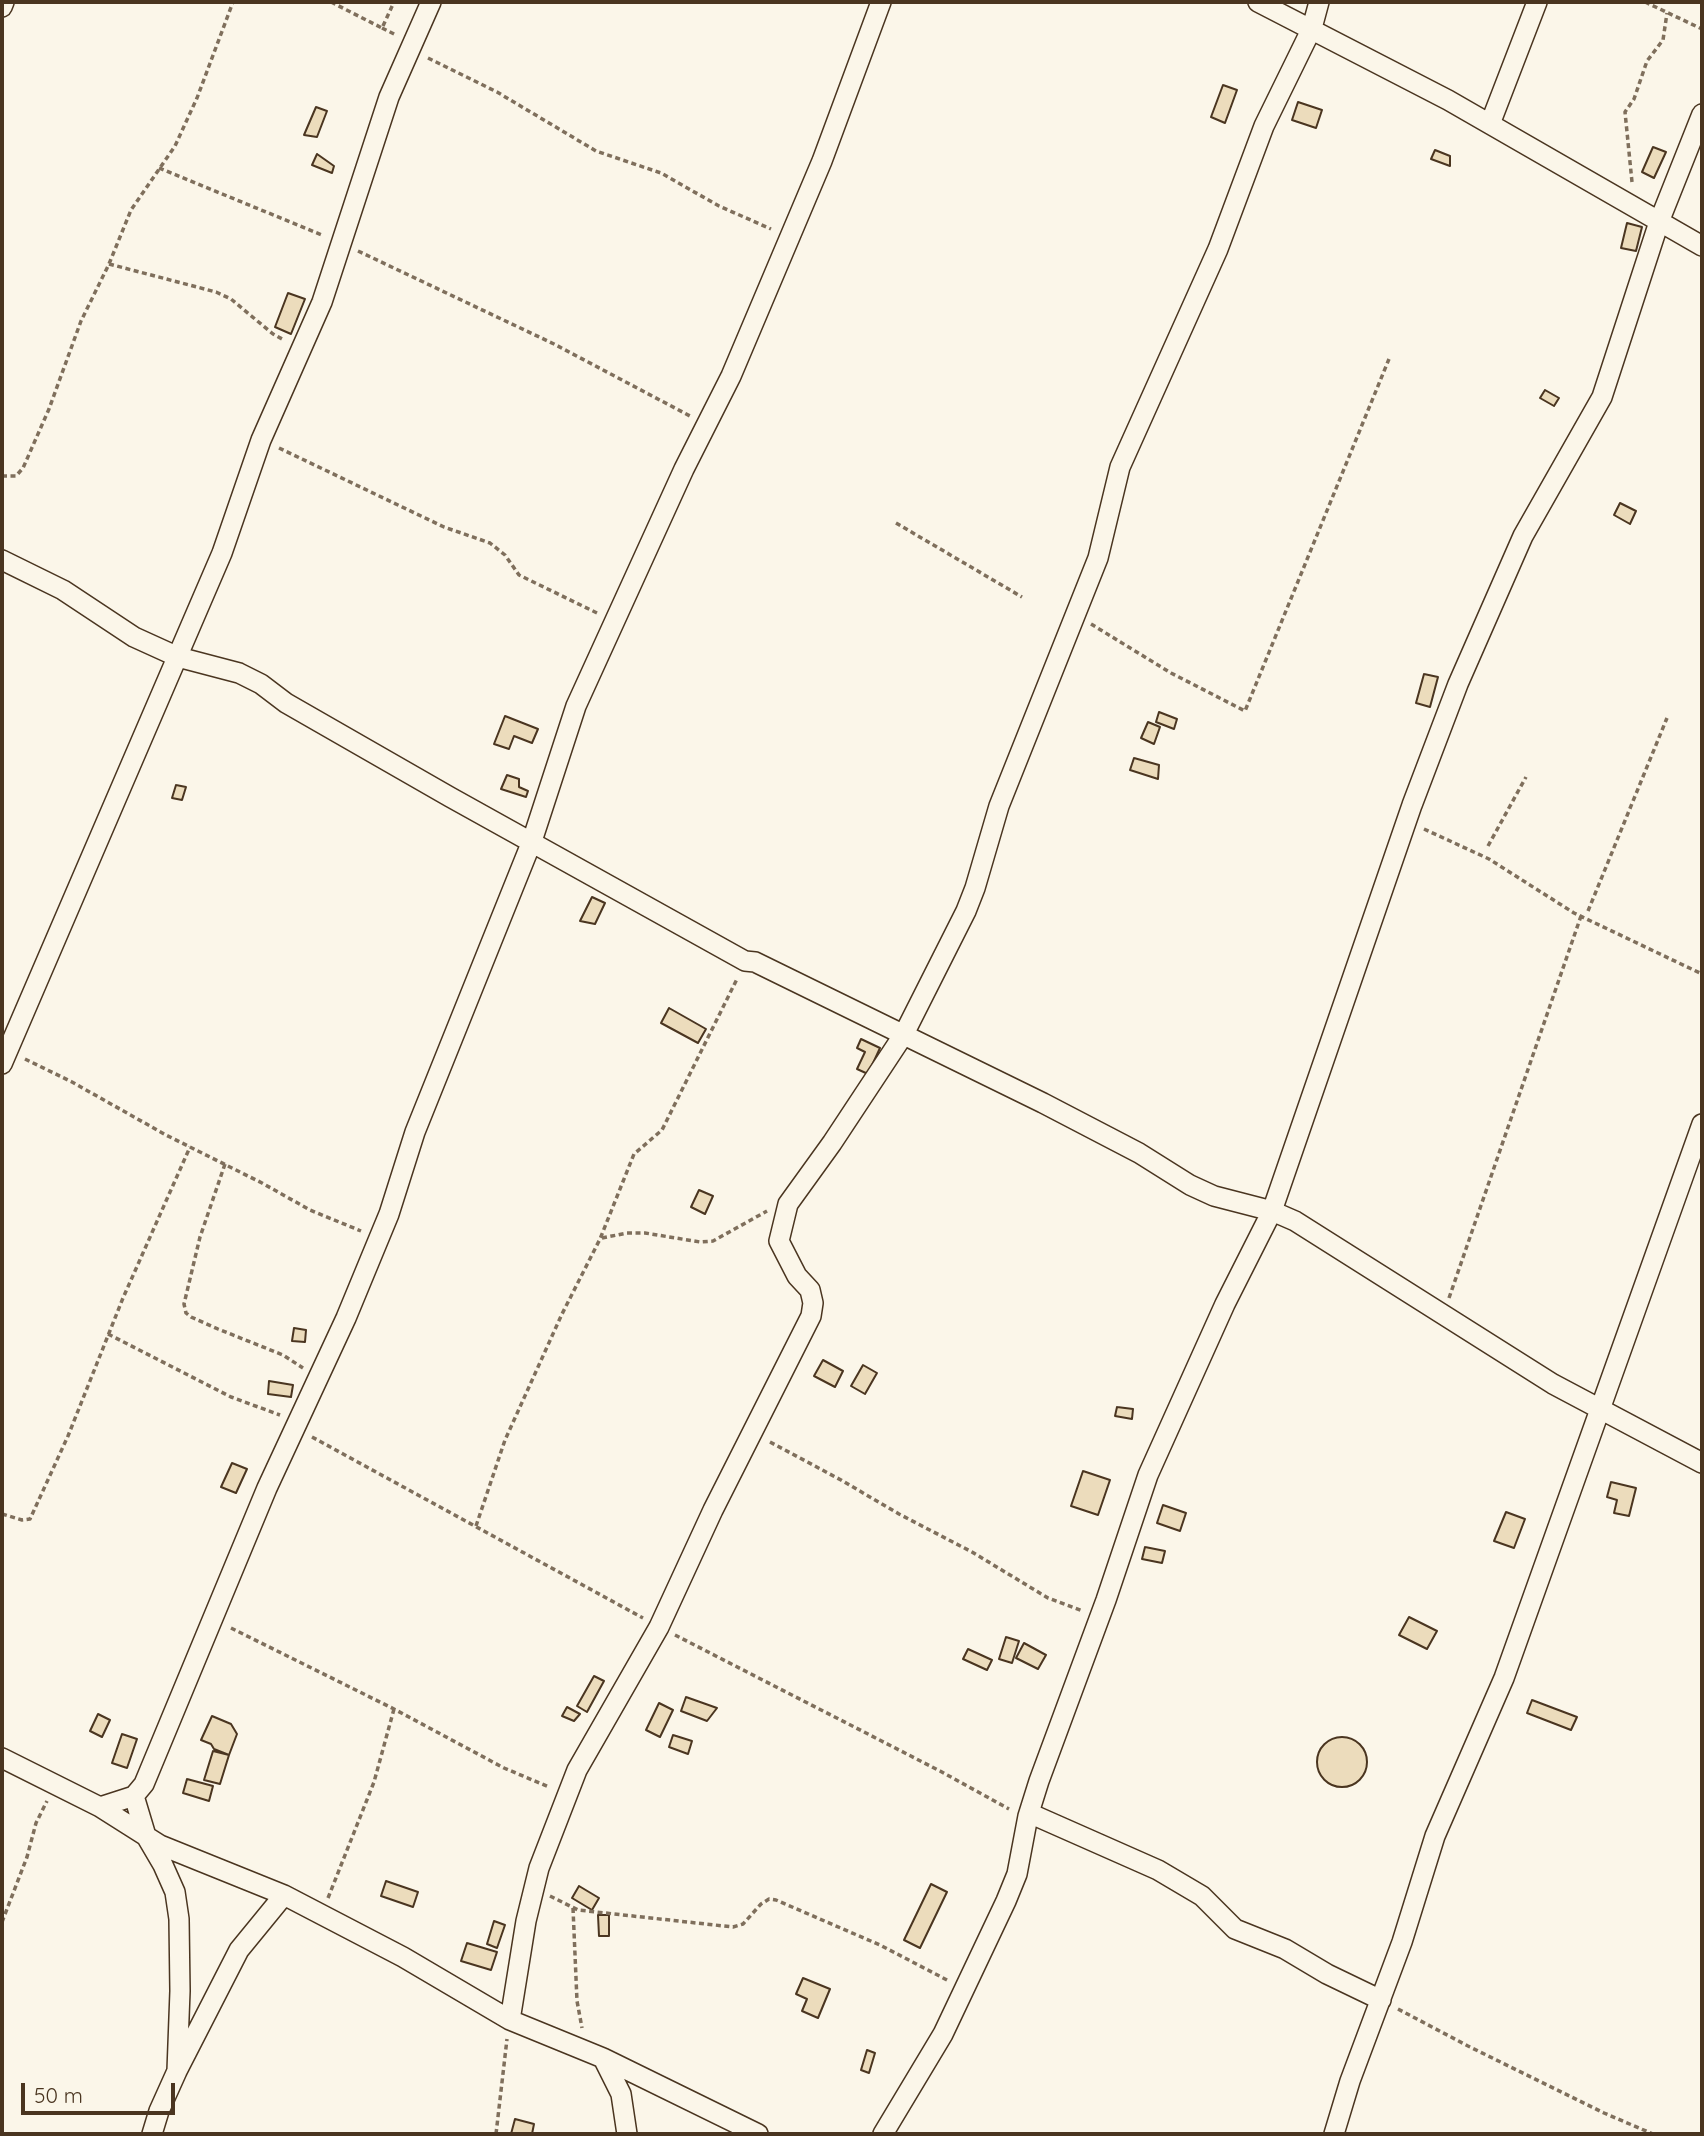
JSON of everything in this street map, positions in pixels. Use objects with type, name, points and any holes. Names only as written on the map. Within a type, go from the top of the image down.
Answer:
[{"type":"street","points":[[2,7],[4,2]]},
{"type":"street","points":[[5,1057],[222,553],[261,440],[322,302],[389,97],[431,2]]},
{"type":"street","points":[[100,1807],[134,1796],[144,1784],[267,1488],[379,1238],[415,1132],[532,841],[576,706],[684,469],[730,376],[832,136],[881,2]]},
{"type":"street","points":[[1258,2],[1490,124],[1702,246]]},
{"type":"street","points":[[510,2021],[526,1921],[536,1880],[577,1770],[659,1627],[813,1310],[810,1290],[797,1276],[779,1241],[779,1231],[788,1204],[904,1034],[954,936],[975,888],[999,806],[1098,558],[1120,467],[1218,249],[1264,126],[1312,29],[1319,2]]},
{"type":"street","points":[[1490,124],[1537,2]]},
{"type":"street","points":[[884,2134],[943,2034],[1017,1874],[1028,1816],[1148,1475],[1225,1304],[1272,1211],[1407,820],[1458,684],[1522,536],[1602,397],[1659,222],[1702,114]]},
{"type":"street","points":[[2,560],[63,590],[134,637],[178,657],[239,673],[261,684],[286,703],[745,961],[755,962],[904,1034],[1139,1153],[1190,1185],[1214,1196],[1272,1211],[1295,1221],[1501,1353],[1702,1463]]},
{"type":"street","points":[[1334,2134],[1350,2081],[1402,1942],[1435,1836],[1504,1678],[1702,1124]]},
{"type":"street","points":[[2,1758],[100,1807],[160,1845],[284,1895],[403,1957],[510,2021],[595,2055],[758,2134]]},
{"type":"street","points":[[134,1796],[146,1836],[175,1892],[179,1919],[180,1991],[177,2071]]},
{"type":"street","points":[[1028,1816],[1158,1870],[1202,1896],[1235,1929],[1285,1949],[1381,2000]]},
{"type":"street","points":[[152,2134],[177,2071],[239,1950],[284,1895]]},
{"type":"street","points":[[595,2055],[621,2094],[627,2134]]},
{"type":"path","points":[[2,476],[16,477],[23,468],[49,409],[80,321],[110,264],[131,210],[174,146],[197,98],[233,2]]},
{"type":"path","points":[[331,2],[382,28],[394,2]]},
{"type":"path","points":[[1645,2],[1702,29]]},
{"type":"path","points":[[1629,204],[1632,176],[1625,112],[1634,99],[1647,61],[1663,40],[1667,13]]},
{"type":"path","points":[[410,50],[496,92],[596,151],[661,173],[719,206],[789,238]]},
{"type":"path","points":[[159,168],[341,243],[554,344],[699,421]]},
{"type":"path","points":[[110,264],[216,292],[231,299],[273,334],[302,349]]},
{"type":"path","points":[[1086,621],[1171,673],[1245,711],[1389,359]]},
{"type":"path","points":[[261,440],[444,527],[490,543],[505,555],[519,575],[615,621]]},
{"type":"path","points":[[896,523],[1022,597]]},
{"type":"path","points":[[1588,911],[1667,718]]},
{"type":"path","points":[[1488,846],[1526,777]]},
{"type":"path","points":[[1407,820],[1489,859],[1581,916],[1702,974]]},
{"type":"path","points":[[1443,1315],[1581,916]]},
{"type":"path","points":[[476,1526],[505,1440],[600,1238],[634,1154],[662,1130],[711,1035],[745,961]]},
{"type":"path","points":[[5,1057],[72,1082],[310,1210],[379,1238]]},
{"type":"path","points":[[2,1514],[22,1520],[30,1519],[68,1436],[108,1334],[190,1147]]},
{"type":"path","points":[[225,1164],[200,1237],[184,1304],[186,1312],[218,1329],[283,1355],[318,1378]]},
{"type":"path","points":[[600,1238],[645,1233],[700,1242],[713,1241],[768,1210]]},
{"type":"path","points":[[108,1334],[231,1397],[297,1424],[659,1627],[1028,1816]]},
{"type":"path","points":[[752,1432],[972,1552],[1048,1598],[1099,1619]]},
{"type":"path","points":[[213,1620],[276,1649],[525,1778],[568,1793]]},
{"type":"path","points":[[322,1916],[374,1782],[394,1709]]},
{"type":"path","points":[[2,1922],[44,1804],[61,1788]]},
{"type":"path","points":[[536,1880],[549,1895],[573,1908],[733,1927],[743,1924],[761,1904],[769,1899],[776,1900],[880,1945],[964,1989]]},
{"type":"path","points":[[573,1908],[577,2001],[595,2055]]},
{"type":"path","points":[[1381,2000],[1468,2046],[1653,2134]]},
{"type":"path","points":[[496,2134],[510,2021]]},
{"type":"building","points":[[1223,85],[1237,90],[1225,123],[1211,117]]},
{"type":"building","points":[[1298,102],[1322,110],[1316,128],[1292,120]]},
{"type":"building","points":[[316,107],[327,111],[317,137],[304,135]]},
{"type":"building","points":[[1653,147],[1666,152],[1654,178],[1642,172]]},
{"type":"building","points":[[1435,150],[1450,156],[1450,166],[1431,159]]},
{"type":"building","points":[[317,154],[334,166],[332,173],[312,165]]},
{"type":"building","points":[[1627,223],[1642,227],[1636,251],[1621,248]]},
{"type":"building","points":[[288,293],[305,299],[291,334],[275,327]]},
{"type":"building","points":[[1545,390],[1559,398],[1554,406],[1540,398]]},
{"type":"building","points":[[1620,503],[1636,511],[1630,524],[1614,515]]},
{"type":"building","points":[[1424,674],[1438,677],[1430,707],[1416,703]]},
{"type":"building","points":[[1159,712],[1177,719],[1174,729],[1156,722]]},
{"type":"building","points":[[505,716],[538,729],[532,743],[514,736],[509,749],[494,744]]},
{"type":"building","points":[[1148,722],[1160,727],[1154,744],[1141,738]]},
{"type":"building","points":[[1134,758],[1159,765],[1158,779],[1130,770]]},
{"type":"building","points":[[507,775],[519,779],[519,787],[528,791],[526,797],[501,789]]},
{"type":"building","points":[[176,785],[186,787],[182,800],[172,798]]},
{"type":"building","points":[[592,897],[605,903],[595,924],[580,921]]},
{"type":"building","points":[[669,1008],[706,1029],[698,1043],[661,1023]]},
{"type":"building","points":[[861,1039],[880,1048],[868,1074],[857,1069],[865,1052],[857,1048]]},
{"type":"building","points":[[699,1190],[713,1196],[705,1214],[691,1207]]},
{"type":"building","points":[[294,1328],[306,1330],[305,1342],[292,1341]]},
{"type":"building","points":[[823,1360],[843,1371],[835,1387],[814,1376]]},
{"type":"building","points":[[863,1365],[877,1373],[865,1394],[851,1386]]},
{"type":"building","points":[[269,1381],[293,1385],[291,1397],[268,1394]]},
{"type":"building","points":[[1117,1407],[1133,1409],[1132,1419],[1115,1416]]},
{"type":"building","points":[[232,1463],[247,1469],[236,1493],[221,1487]]},
{"type":"building","points":[[1083,1471],[1110,1480],[1098,1515],[1071,1506]]},
{"type":"building","points":[[1611,1482],[1636,1488],[1629,1516],[1614,1513],[1617,1500],[1607,1497]]},
{"type":"building","points":[[1163,1505],[1186,1513],[1180,1531],[1157,1523]]},
{"type":"building","points":[[1506,1512],[1525,1519],[1514,1548],[1494,1541]]},
{"type":"building","points":[[1145,1547],[1165,1551],[1162,1563],[1142,1559]]},
{"type":"building","points":[[1409,1617],[1437,1631],[1427,1649],[1399,1635]]},
{"type":"building","points":[[1006,1637],[1019,1641],[1012,1663],[999,1659]]},
{"type":"building","points":[[1024,1643],[1046,1655],[1038,1669],[1016,1658]]},
{"type":"building","points":[[968,1649],[992,1660],[987,1670],[963,1659]]},
{"type":"building","points":[[594,1676],[604,1681],[587,1712],[577,1706]]},
{"type":"building","points":[[686,1697],[717,1708],[707,1721],[681,1711]]},
{"type":"building","points":[[1532,1700],[1577,1717],[1571,1730],[1527,1713]]},
{"type":"building","points":[[659,1703],[673,1710],[660,1737],[646,1730]]},
{"type":"building","points":[[567,1707],[580,1714],[574,1721],[562,1716]]},
{"type":"building","points":[[98,1714],[110,1720],[102,1737],[90,1731]]},
{"type":"building","points":[[212,1716],[231,1724],[237,1734],[229,1755],[201,1740]]},
{"type":"building","points":[[122,1734],[137,1739],[127,1768],[112,1763]]},
{"type":"building","points":[[673,1735],[692,1741],[688,1754],[669,1747]]},
{"type":"building","points":[[1342,1737],[1360,1744],[1367,1762],[1360,1780],[1342,1787],[1324,1780],[1317,1762],[1324,1744]]},
{"type":"building","points":[[213,1751],[229,1755],[220,1784],[204,1780]]},
{"type":"building","points":[[187,1779],[213,1786],[209,1801],[183,1793]]},
{"type":"building","points":[[386,1881],[418,1892],[413,1907],[381,1896]]},
{"type":"building","points":[[931,1884],[947,1892],[920,1948],[904,1940]]},
{"type":"building","points":[[579,1886],[599,1898],[592,1910],[572,1898]]},
{"type":"building","points":[[598,1915],[609,1915],[609,1936],[599,1936]]},
{"type":"building","points":[[494,1921],[505,1925],[497,1948],[487,1944]]},
{"type":"building","points":[[467,1943],[497,1952],[491,1970],[461,1961]]},
{"type":"building","points":[[803,1978],[830,1989],[818,2018],[802,2011],[807,1999],[796,1994]]},
{"type":"building","points":[[867,2050],[875,2053],[869,2073],[861,2070]]},
{"type":"building","points":[[515,2119],[534,2124],[532,2134],[511,2134]]}]
